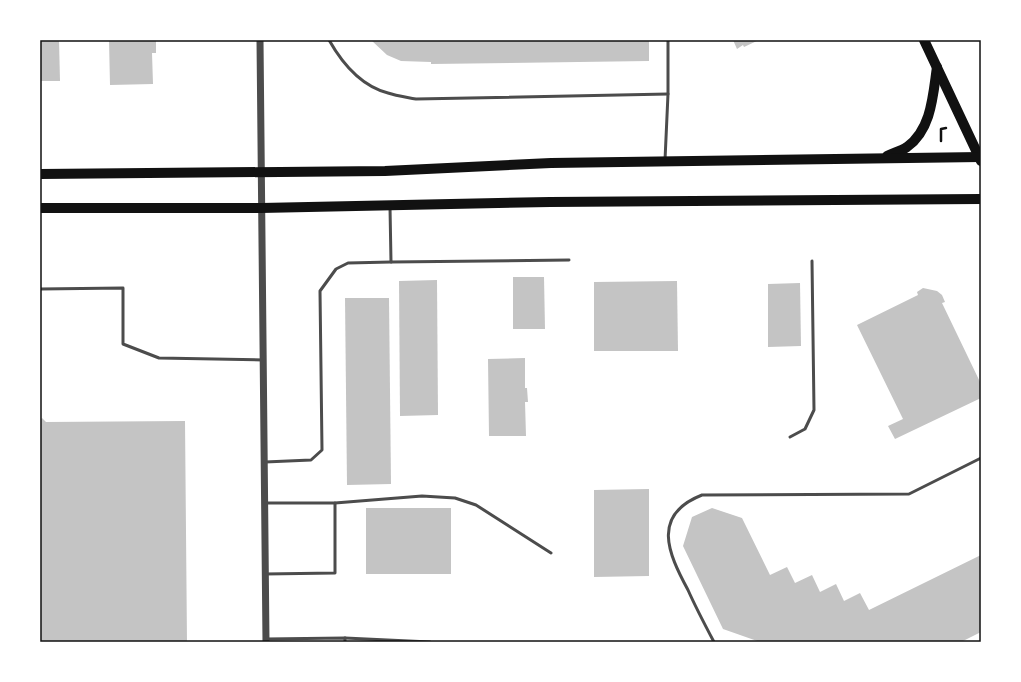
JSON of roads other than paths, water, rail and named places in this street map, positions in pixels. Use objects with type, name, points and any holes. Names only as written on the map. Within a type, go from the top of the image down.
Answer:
[{"type":"main road","points":[[40,174],[385,171],[551,163],[980,158],[924,40]]},
{"type":"main road","points":[[883,158],[907,146],[920,132],[930,115],[937,67]]},
{"type":"main road","points":[[40,208],[261,208],[390,205],[981,199]]},
{"type":"street","points":[[260,40],[260,172],[264,360],[266,641]]},
{"type":"lane","points":[[329,40],[339,58],[358,77],[386,93],[416,99],[668,94]]},
{"type":"lane","points":[[665,161],[668,94],[668,40]]},
{"type":"lane","points":[[390,205],[391,262]]},
{"type":"lane","points":[[265,462],[312,460],[322,450],[320,291],[336,269],[348,263],[569,260]]},
{"type":"lane","points":[[790,437],[805,429],[814,410],[812,261]]},
{"type":"lane","points":[[40,288],[123,288],[123,344],[159,358],[264,360]]},
{"type":"lane","points":[[714,642],[674,564],[668,546],[669,529],[675,514],[687,501],[702,495],[909,494],[981,458]]},
{"type":"lane","points":[[264,503],[335,503],[422,496],[455,498],[476,505],[551,553]]},
{"type":"lane","points":[[265,574],[335,573],[335,503]]},
{"type":"lane","points":[[266,641],[345,640],[430,642]]}]
